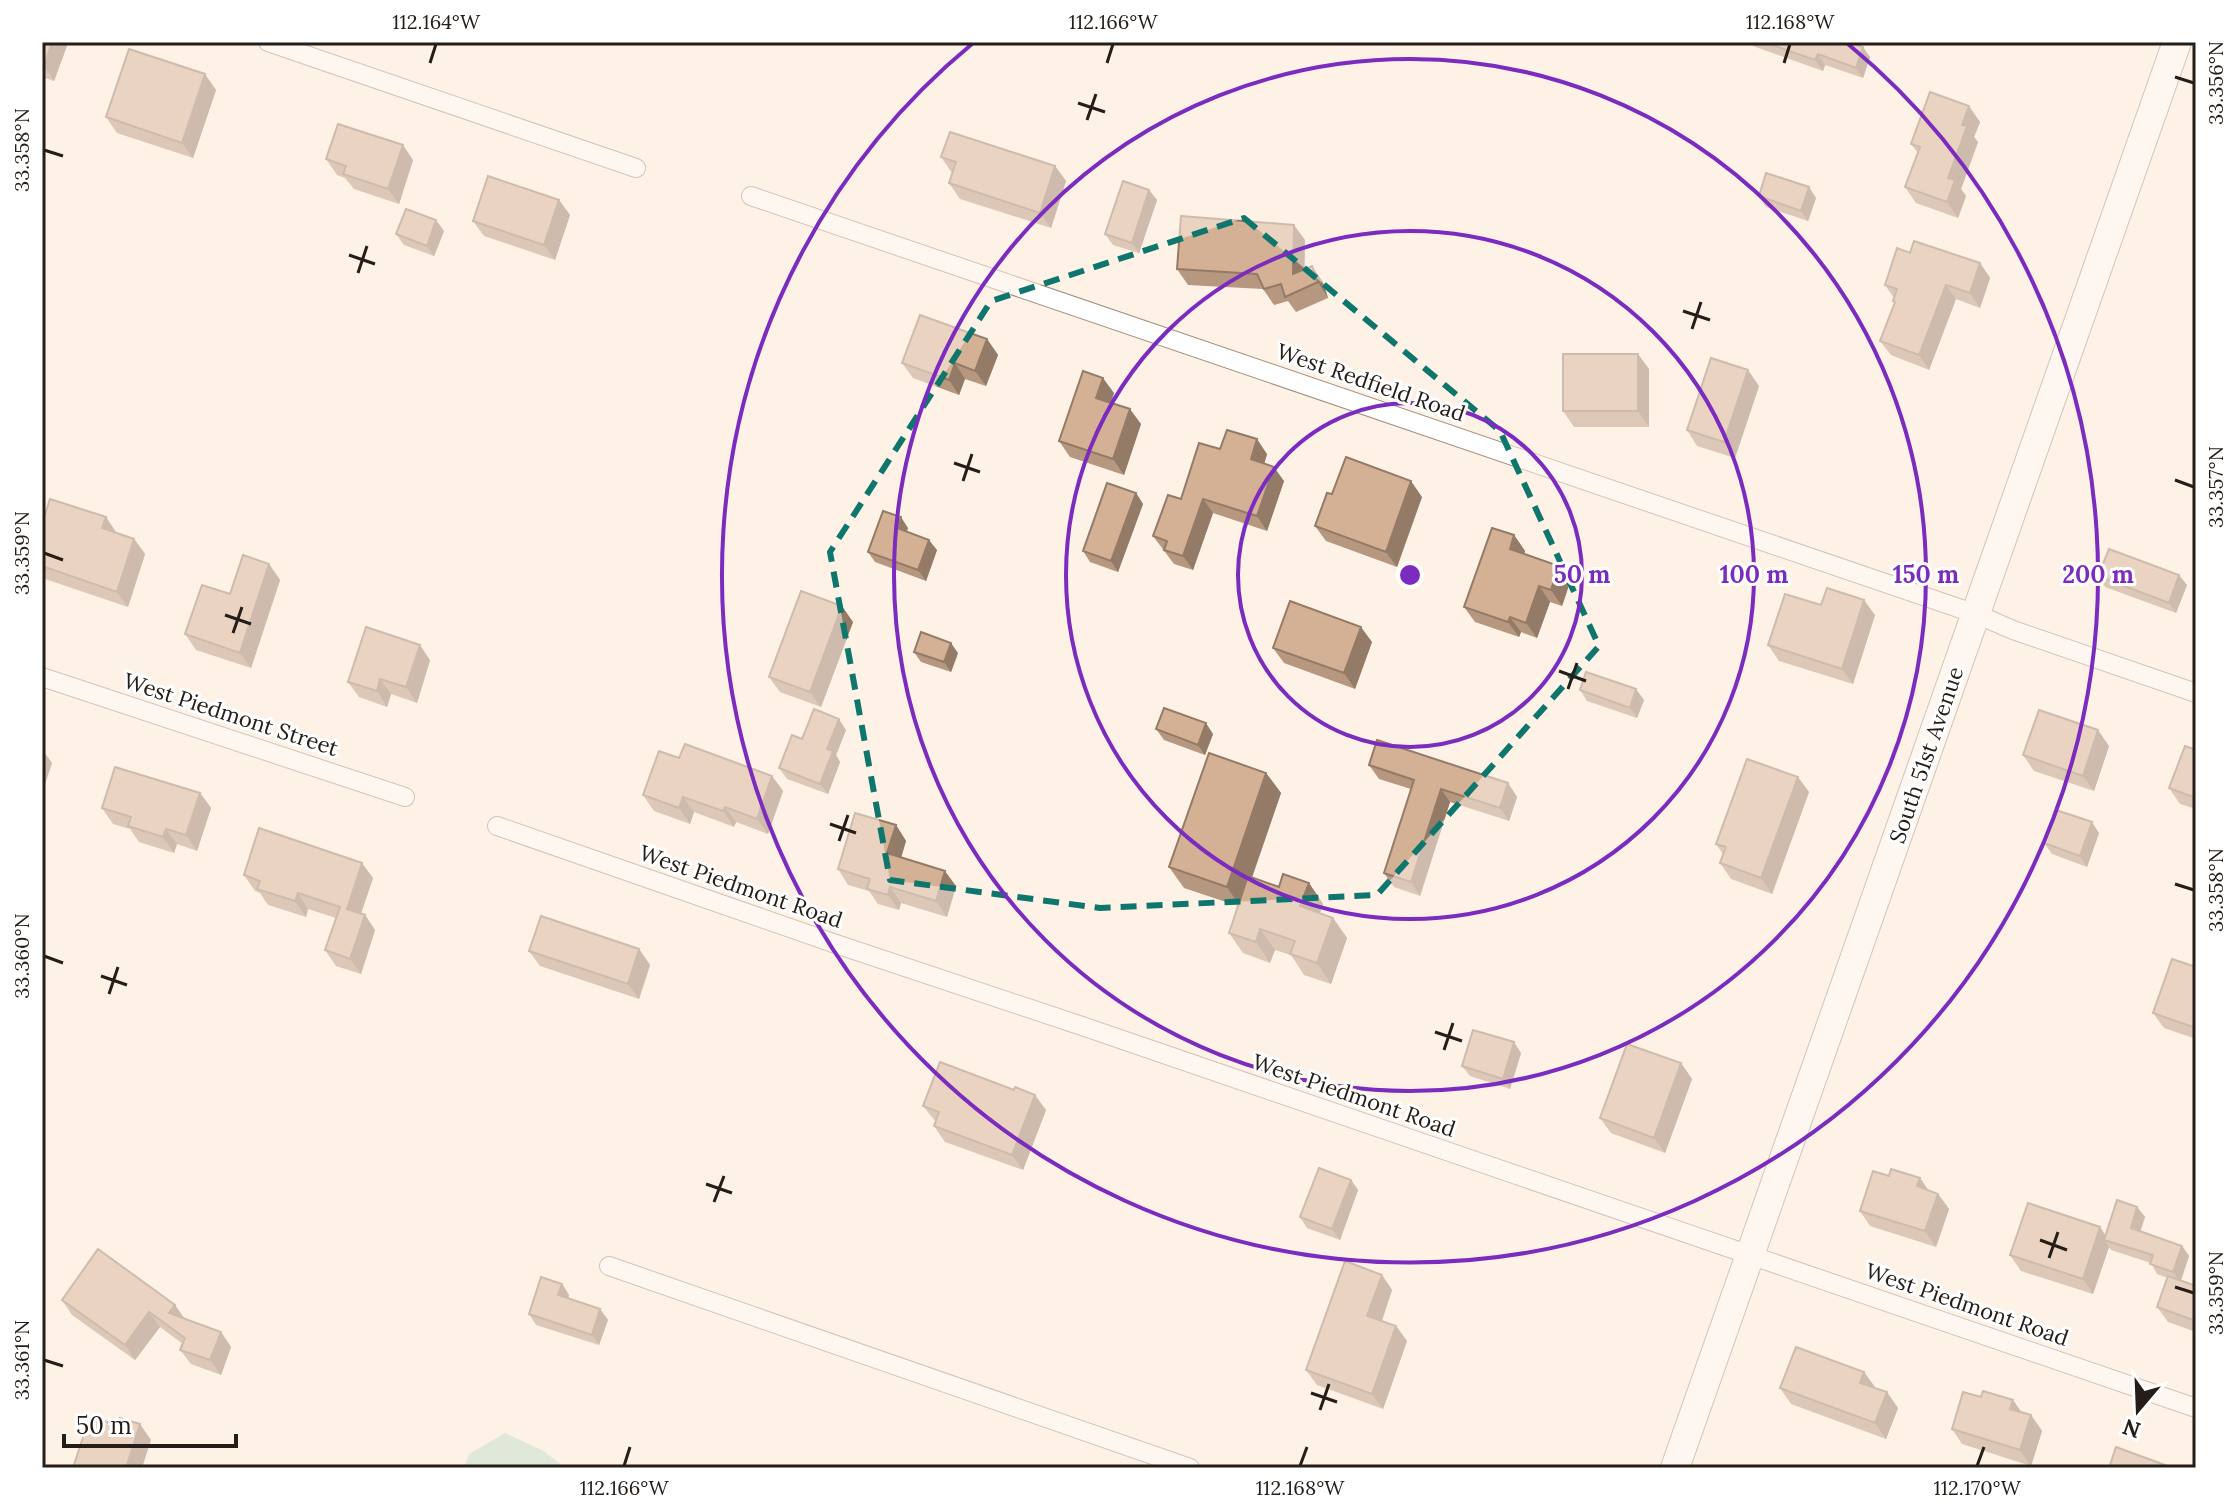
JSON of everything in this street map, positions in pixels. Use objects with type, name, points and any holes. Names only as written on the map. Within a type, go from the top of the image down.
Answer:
[{"type":"main road","name":"South 51st Avenue","points":[[1675,1468],[2177,42]]},
{"type":"street","points":[[268,42],[636,168]]},
{"type":"street","name":"West Redfield Road","points":[[751,196],[1976,614],[2013,630],[2196,693]]},
{"type":"street","name":"West Piedmont Street","points":[[42,677],[405,797]]},
{"type":"street","name":"West Piedmont Road","points":[[497,826],[2196,1408]]},
{"type":"street","points":[[609,1266],[1190,1468]]},
{"type":"highlighted area","points":[[1244,218],[1500,431],[1599,646],[1377,895],[1100,908],[890,880],[830,552],[991,301]]},
{"type":"green space","points":[[505,1433],[542,1450],[566,1468],[464,1468],[469,1454]]},
{"type":"building","points":[[42,42],[52,42],[44,66],[42,65]]},
{"type":"building","points":[[1764,42],[1850,42],[1863,47],[1856,68],[1818,54],[1815,60]]},
{"type":"building","points":[[129,49],[205,74],[182,143],[106,117]]},
{"type":"building","points":[[1930,92],[1969,106],[1962,125],[1967,126],[1948,178],[1955,180],[1947,202],[1905,187],[1920,147],[1911,144]]},
{"type":"building","points":[[338,124],[403,145],[388,189],[343,174],[346,166],[326,159]]},
{"type":"building","points":[[950,132],[1055,166],[1040,213],[949,183],[956,162],[941,157]]},
{"type":"building","points":[[1766,173],[1809,187],[1801,211],[1759,196]]},
{"type":"building","points":[[488,176],[559,200],[544,245],[473,221]]},
{"type":"building","points":[[1123,181],[1149,190],[1132,243],[1105,234]]},
{"type":"building","points":[[406,209],[436,220],[427,246],[396,234]]},
{"type":"building","points":[[1181,216],[1294,225],[1293,274],[1312,266],[1318,282],[1285,297],[1281,284],[1264,289],[1257,274],[1177,269]]},
{"type":"building","points":[[1914,241],[1980,263],[1970,293],[1946,285],[1919,355],[1880,341],[1895,302],[1897,289],[1885,285],[1897,248],[1910,253]]},
{"type":"building","points":[[920,315],[987,339],[975,371],[955,363],[949,380],[902,363]]},
{"type":"building","points":[[1563,354],[1638,354],[1638,411],[1563,411]]},
{"type":"building","points":[[1711,358],[1748,370],[1724,442],[1687,430]]},
{"type":"building","points":[[1083,371],[1103,378],[1096,398],[1130,409],[1113,459],[1059,441]]},
{"type":"building","points":[[1227,430],[1257,439],[1251,459],[1274,467],[1257,516],[1203,499],[1183,556],[1164,550],[1167,541],[1153,536],[1168,495],[1181,499],[1199,443],[1220,449]]},
{"type":"building","points":[[1346,457],[1411,481],[1386,552],[1315,526],[1327,493],[1332,494]]},
{"type":"building","points":[[1107,483],[1136,493],[1111,561],[1083,551]]},
{"type":"building","points":[[50,499],[106,517],[102,528],[134,539],[117,592],[42,566],[42,524]]},
{"type":"building","points":[[883,511],[901,517],[897,528],[929,540],[918,570],[868,552]]},
{"type":"building","points":[[1492,528],[1514,535],[1510,549],[1559,566],[1551,590],[1539,586],[1526,623],[1510,617],[1508,622],[1464,607]]},
{"type":"building","points":[[2109,549],[2179,575],[2169,603],[2098,576]]},
{"type":"building","points":[[243,555],[269,564],[240,653],[185,634],[202,585],[230,594]]},
{"type":"building","points":[[1827,588],[1864,600],[1842,669],[1768,645],[1785,594],[1821,605]]},
{"type":"building","points":[[801,591],[842,606],[810,692],[769,677]]},
{"type":"building","points":[[1290,601],[1361,627],[1344,673],[1273,648]]},
{"type":"building","points":[[366,627],[420,645],[406,687],[380,679],[377,691],[348,682]]},
{"type":"building","points":[[921,632],[951,643],[944,662],[914,652]]},
{"type":"building","points":[[1586,672],[1636,689],[1630,708],[1580,690]]},
{"type":"building","points":[[1164,708],[1206,723],[1198,745],[1156,729]]},
{"type":"building","points":[[814,709],[839,719],[827,749],[833,751],[820,784],[779,768],[792,735],[802,739]]},
{"type":"building","points":[[2039,710],[2098,730],[2083,776],[2023,755]]},
{"type":"building","points":[[1377,740],[1508,783],[1500,808],[1441,789],[1411,882],[1384,873],[1414,780],[1369,765]]},
{"type":"building","points":[[685,744],[772,776],[757,819],[683,797],[679,808],[643,795],[659,751],[679,758]]},
{"type":"building","points":[[2185,746],[2196,750],[2196,798],[2169,788]]},
{"type":"building","points":[[1209,753],[1266,773],[1227,887],[1169,867]]},
{"type":"building","points":[[1747,759],[1798,777],[1761,878],[1720,863],[1726,847],[1716,844]]},
{"type":"building","points":[[115,767],[200,793],[186,835],[166,829],[163,837],[128,826],[131,817],[102,808]]},
{"type":"building","points":[[2056,810],[2092,822],[2080,856],[2044,843]]},
{"type":"building","points":[[855,813],[896,825],[887,853],[945,871],[936,901],[890,887],[888,895],[867,889],[870,879],[838,869]]},
{"type":"building","points":[[259,828],[362,863],[347,909],[365,915],[350,959],[325,950],[340,907],[298,893],[295,901],[257,889],[260,881],[244,875]]},
{"type":"building","points":[[1283,874],[1309,883],[1300,906],[1333,918],[1317,963],[1290,954],[1295,941],[1260,929],[1256,942],[1229,933],[1248,876],[1279,887]]},
{"type":"building","points":[[541,916],[639,949],[628,984],[529,951]]},
{"type":"building","points":[[2172,959],[2196,967],[2196,1028],[2153,1013]]},
{"type":"building","points":[[1473,1030],[1514,1042],[1503,1079],[1462,1066]]},
{"type":"building","points":[[1627,1044],[1681,1063],[1654,1138],[1600,1118]]},
{"type":"building","points":[[940,1062],[1035,1095],[1012,1155],[934,1126],[939,1112],[923,1106]]},
{"type":"building","points":[[1319,1168],[1351,1180],[1332,1229],[1300,1217]]},
{"type":"building","points":[[1891,1169],[1920,1178],[1917,1186],[1938,1194],[1925,1231],[1860,1211],[1873,1171],[1889,1176]]},
{"type":"building","points":[[2117,1200],[2137,1207],[2131,1228],[2182,1246],[2173,1272],[2150,1264],[2153,1255],[2104,1240]]},
{"type":"building","points":[[2028,1203],[2100,1227],[2083,1279],[2010,1255]]},
{"type":"building","points":[[98,1249],[175,1305],[169,1313],[221,1332],[210,1360],[180,1350],[185,1338],[149,1312],[125,1345],[62,1300]]},
{"type":"building","points":[[1345,1261],[1382,1275],[1367,1316],[1396,1326],[1372,1394],[1306,1370]]},
{"type":"building","points":[[2168,1276],[2196,1286],[2196,1321],[2157,1307]]},
{"type":"building","points":[[541,1277],[562,1284],[558,1295],[600,1309],[592,1335],[529,1314]]},
{"type":"building","points":[[1796,1347],[1864,1372],[1860,1383],[1887,1392],[1875,1423],[1780,1388]]},
{"type":"building","points":[[1983,1391],[2013,1400],[2010,1409],[2031,1415],[2020,1450],[1952,1429],[1963,1392],[1981,1397]]},
{"type":"building","points":[[90,1416],[118,1426],[120,1418],[140,1424],[126,1468],[73,1468]]},
{"type":"building","points":[[2116,1447],[2173,1468],[2109,1468]]}]
